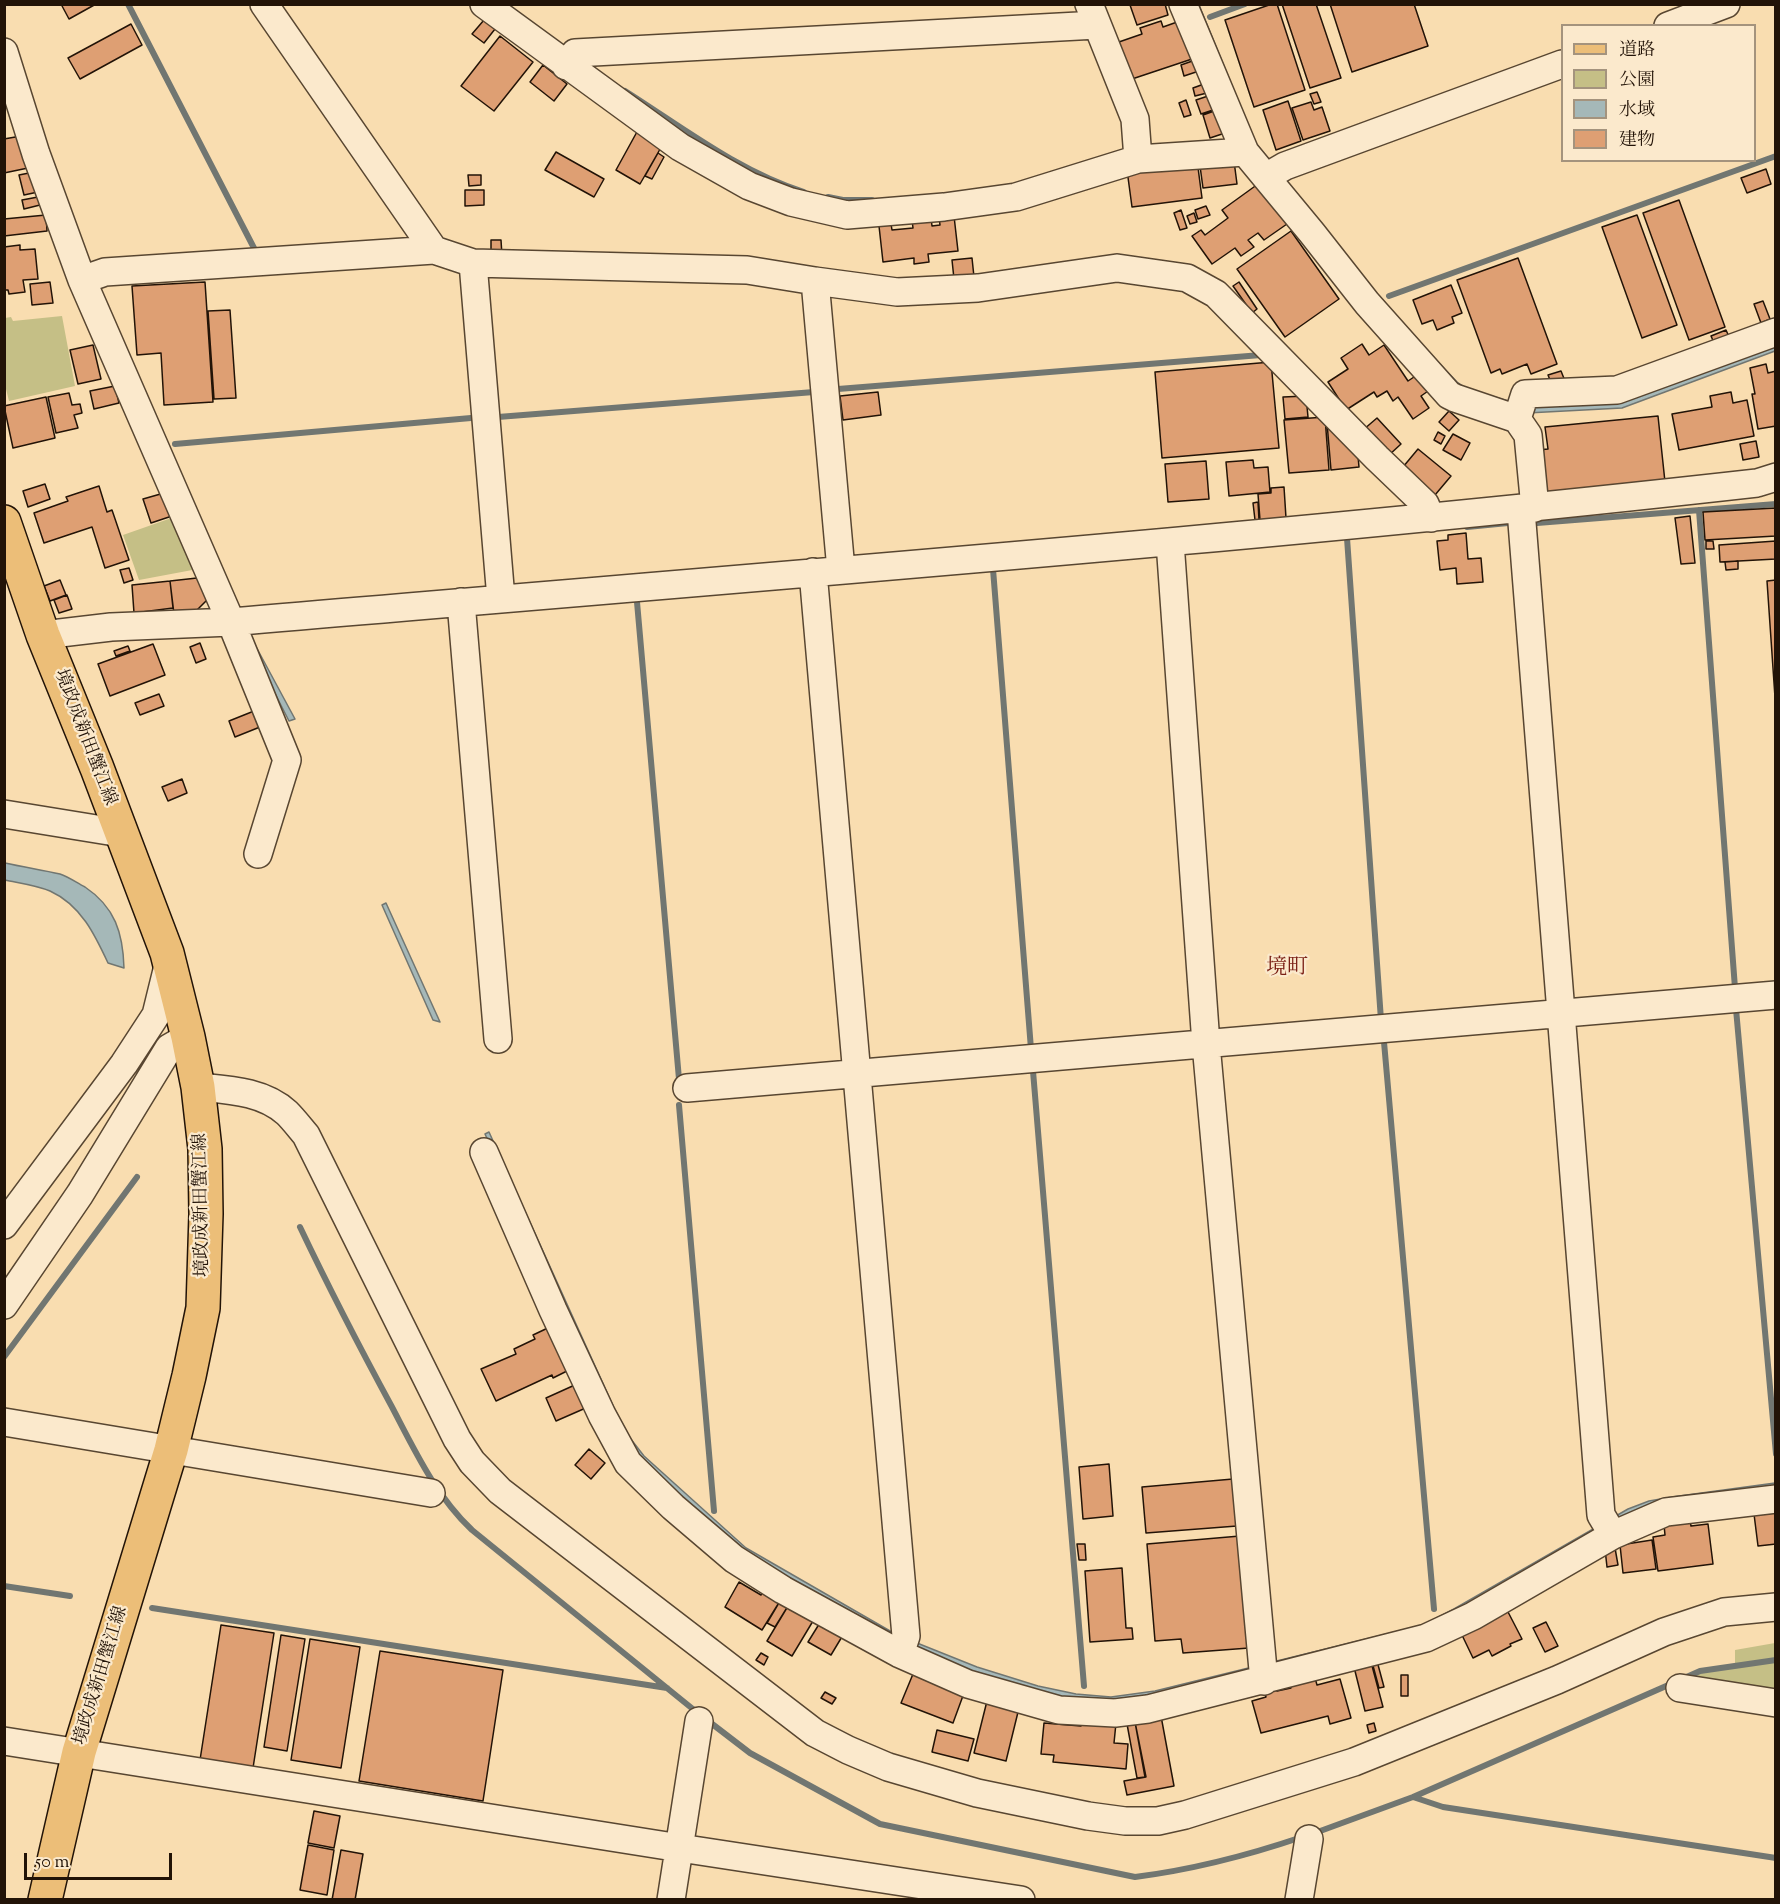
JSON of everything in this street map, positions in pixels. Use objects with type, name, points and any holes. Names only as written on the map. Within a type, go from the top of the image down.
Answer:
[{"type":"main road","name":"境政成新田蟹江線","points":[[4,522],[43,635],[169,962],[198,1087],[205,1149],[206,1214],[203,1308],[189,1376],[171,1450],[79,1752],[45,1899]]},
{"type":"street","points":[[264,4],[434,250]]},
{"type":"street","points":[[484,4],[680,147],[748,186],[791,202],[847,215],[944,207],[1016,197],[1138,159],[1245,152]]},
{"type":"street","points":[[1183,4],[1245,152],[1274,173],[1312,233],[1367,303],[1449,394],[1455,398],[1519,411]]},
{"type":"street","points":[[1673,24],[1726,4]]},
{"type":"street","points":[[566,66],[575,53],[1093,15],[1135,119],[1138,159]]},
{"type":"street","points":[[4,52],[36,153],[82,280],[231,622],[287,760],[258,854]]},
{"type":"street","points":[[1274,173],[1561,65]]},
{"type":"street","points":[[82,280],[105,272],[434,250],[473,263],[747,270],[897,292],[978,288],[1117,268],[1187,278],[1216,294],[1425,504],[1431,518]]},
{"type":"street","points":[[473,263],[501,598]]},
{"type":"street","points":[[815,281],[841,570]]},
{"type":"street","points":[[1608,1527],[1560,1014],[1528,509],[1528,435],[1519,411],[1525,394],[1617,390],[1776,332]]},
{"type":"street","points":[[43,635],[111,627],[231,622],[1170,542],[1528,509],[1757,483],[1776,477]]},
{"type":"street","points":[[1170,542],[1206,1044],[1263,1672]]},
{"type":"street","points":[[813,572],[903,1646]]},
{"type":"street","points":[[460,602],[498,1039]]},
{"type":"street","points":[[4,814],[121,833]]},
{"type":"street","points":[[4,1225],[124,1064],[156,1015],[169,962]]},
{"type":"street","points":[[687,1088],[1776,995]]},
{"type":"street","points":[[4,1305],[80,1194],[169,1048],[188,1037]]},
{"type":"street","points":[[198,1087],[240,1091],[263,1097],[286,1112],[306,1135],[457,1439],[472,1462],[500,1491],[815,1733],[888,1767],[977,1793],[1088,1816],[1125,1821],[1158,1821],[1185,1815],[1354,1762],[1557,1680],[1664,1632],[1724,1612],[1776,1606]]},
{"type":"street","points":[[484,1152],[553,1310],[602,1415],[628,1463],[734,1559],[783,1590],[903,1646],[968,1684],[1059,1710],[1115,1713],[1148,1709],[1263,1672],[1426,1638],[1473,1616],[1608,1527],[1665,1512],[1776,1499]]},
{"type":"street","points":[[4,1422],[431,1493]]},
{"type":"street","points":[[1680,1688],[1776,1703]]},
{"type":"street","points":[[671,1899],[699,1721]]},
{"type":"street","points":[[4,1741],[680,1848],[1021,1899]]},
{"type":"street","points":[[1299,1899],[1309,1839]]},
{"type":"green space","points":[[62,316],[75,386],[9,401],[4,381],[5,318],[11,317],[13,321]]},
{"type":"green space","points":[[180,515],[203,568],[139,580],[123,535]]},
{"type":"green space","points":[[1775,1643],[1775,1698],[1675,1682],[1700,1671],[1735,1665],[1735,1650]]},
{"type":"water","points":[[1189,5],[1199,5],[1255,142],[1379,300],[1457,382],[1467,389],[1525,406],[1620,396],[1775,340],[1775,351],[1622,408],[1527,413],[1458,393],[1370,300],[1247,143]]},
{"type":"water","points":[[242,629],[247,630],[295,719],[289,721]]},
{"type":"water","points":[[5,863],[60,874],[95,895],[110,912],[119,932],[124,968],[108,963],[86,922],[61,897],[39,887],[5,880]]},
{"type":"water","points":[[386,903],[440,1022],[433,1020],[382,905]]},
{"type":"water","points":[[489,1132],[615,1410],[630,1438],[644,1456],[746,1548],[897,1635],[977,1667],[1038,1686],[1076,1694],[1111,1697],[1155,1691],[1423,1625],[1628,1509],[1649,1501],[1775,1483],[1775,1492],[1669,1506],[1453,1621],[1157,1700],[1065,1703],[908,1650],[738,1554],[651,1473],[611,1415],[485,1134]]},
{"type":"building","points":[[61,4],[96,4],[69,19]]},
{"type":"building","points":[[1165,4],[1168,15],[1137,25],[1130,5]]},
{"type":"building","points":[[1277,4],[1305,90],[1254,107],[1225,20]]},
{"type":"building","points":[[1282,4],[1316,4],[1341,78],[1310,88]]},
{"type":"building","points":[[1330,4],[1414,4],[1428,46],[1352,72]]},
{"type":"building","points":[[484,20],[495,29],[484,43],[472,34]]},
{"type":"building","points":[[1161,21],[1163,27],[1180,21],[1192,59],[1129,80],[1116,43],[1142,34],[1140,28]]},
{"type":"building","points":[[131,24],[142,45],[80,79],[68,58]]},
{"type":"building","points":[[500,36],[533,62],[494,111],[461,86]]},
{"type":"building","points":[[1198,59],[1202,70],[1184,76],[1181,65]]},
{"type":"building","points":[[543,65],[567,84],[554,101],[530,82]]},
{"type":"building","points":[[1204,84],[1207,93],[1195,96],[1193,88]]},
{"type":"building","points":[[1317,92],[1321,102],[1314,104],[1310,94]]},
{"type":"building","points":[[1211,95],[1216,109],[1201,114],[1196,100]]},
{"type":"building","points":[[1186,100],[1191,115],[1184,117],[1179,103]]},
{"type":"building","points":[[1288,101],[1301,141],[1276,150],[1263,110]]},
{"type":"building","points":[[1311,102],[1314,110],[1322,107],[1330,131],[1303,140],[1292,108]]},
{"type":"building","points":[[1217,110],[1225,133],[1210,138],[1203,115]]},
{"type":"building","points":[[638,130],[663,144],[640,184],[616,170]]},
{"type":"building","points":[[21,136],[28,168],[4,173],[4,139]]},
{"type":"building","points":[[556,152],[604,179],[594,197],[545,170]]},
{"type":"building","points":[[658,153],[664,157],[652,179],[645,176]]},
{"type":"building","points":[[1197,160],[1202,198],[1132,207],[1127,170]]},
{"type":"building","points":[[1234,161],[1237,184],[1203,188],[1200,166]]},
{"type":"building","points":[[1766,169],[1771,184],[1747,193],[1741,178]]},
{"type":"building","points":[[34,172],[38,192],[24,195],[19,175]]},
{"type":"building","points":[[468,175],[481,175],[481,185],[469,186]]},
{"type":"building","points":[[1258,184],[1287,224],[1264,240],[1258,233],[1248,240],[1254,247],[1241,256],[1235,248],[1212,264],[1192,236],[1201,230],[1205,235],[1228,218],[1222,210]]},
{"type":"building","points":[[465,190],[484,190],[484,205],[465,206]]},
{"type":"building","points":[[38,197],[40,205],[24,209],[22,200]]},
{"type":"building","points":[[1679,200],[1725,327],[1689,340],[1643,213]]},
{"type":"building","points":[[1206,206],[1210,215],[1198,219],[1195,210]]},
{"type":"building","points":[[1181,210],[1187,228],[1180,230],[1174,213]]},
{"type":"building","points":[[1194,213],[1197,222],[1190,224],[1187,216]]},
{"type":"building","points":[[46,215],[47,231],[4,236],[4,219]]},
{"type":"building","points":[[1637,215],[1677,325],[1642,338],[1602,227]]},
{"type":"building","points":[[954,216],[958,251],[928,254],[929,262],[914,264],[914,258],[883,262],[879,226],[891,224],[892,230],[913,228],[912,220],[931,218],[932,226],[940,225],[939,217]]},
{"type":"building","points":[[1291,231],[1339,299],[1285,337],[1237,269]]},
{"type":"building","points":[[491,240],[501,240],[502,256],[491,256]]},
{"type":"building","points":[[20,245],[20,250],[35,249],[38,279],[23,280],[25,292],[9,294],[8,290],[4,290],[4,247]]},
{"type":"building","points":[[972,258],[974,277],[954,279],[952,260]]},
{"type":"building","points":[[1518,258],[1557,364],[1531,374],[1527,364],[1502,374],[1500,369],[1491,373],[1457,280]]},
{"type":"building","points":[[50,282],[53,303],[32,305],[30,284]]},
{"type":"building","points":[[205,282],[213,402],[164,405],[161,353],[137,355],[132,286]]},
{"type":"building","points":[[1239,282],[1257,309],[1252,313],[1233,286]]},
{"type":"building","points":[[1451,285],[1462,313],[1452,317],[1454,323],[1437,330],[1433,320],[1422,324],[1413,300]]},
{"type":"building","points":[[1763,301],[1770,319],[1761,323],[1754,304]]},
{"type":"building","points":[[230,310],[236,398],[214,399],[208,311]]},
{"type":"building","points":[[1726,330],[1730,339],[1715,345],[1711,336]]},
{"type":"building","points":[[1362,344],[1369,355],[1384,345],[1408,381],[1420,373],[1431,389],[1421,396],[1429,408],[1413,419],[1398,397],[1393,401],[1387,391],[1377,397],[1374,392],[1346,410],[1328,382],[1348,369],[1341,358]]},
{"type":"building","points":[[93,345],[101,379],[78,384],[70,350]]},
{"type":"building","points":[[1271,362],[1279,448],[1162,458],[1155,372]]},
{"type":"building","points":[[1766,364],[1768,373],[1776,371],[1776,426],[1758,429],[1750,368]]},
{"type":"building","points":[[1561,371],[1565,381],[1552,385],[1548,375]]},
{"type":"building","points":[[115,386],[119,403],[94,409],[90,391]]},
{"type":"building","points":[[878,392],[881,415],[843,420],[840,396]]},
{"type":"building","points":[[1731,392],[1733,403],[1747,400],[1754,436],[1679,450],[1672,414],[1712,407],[1710,396]]},
{"type":"building","points":[[69,393],[72,405],[80,404],[82,413],[74,415],[78,428],[56,433],[48,397]]},
{"type":"building","points":[[1306,396],[1308,417],[1285,419],[1283,397]]},
{"type":"building","points":[[46,397],[55,438],[13,448],[4,406]]},
{"type":"building","points":[[1449,411],[1459,420],[1449,431],[1439,422]]},
{"type":"building","points":[[1658,416],[1665,482],[1542,494],[1538,450],[1548,449],[1545,427]]},
{"type":"building","points":[[1325,417],[1329,470],[1289,473],[1284,420]]},
{"type":"building","points":[[1377,418],[1401,444],[1388,456],[1363,430]]},
{"type":"building","points":[[1327,423],[1357,445],[1359,467],[1331,470]]},
{"type":"building","points":[[1438,432],[1445,436],[1441,444],[1434,440]]},
{"type":"building","points":[[1453,434],[1470,443],[1461,460],[1443,450]]},
{"type":"building","points":[[1756,441],[1759,457],[1743,460],[1740,444]]},
{"type":"building","points":[[1418,449],[1451,476],[1435,495],[1403,467]]},
{"type":"building","points":[[1253,460],[1254,468],[1268,467],[1270,492],[1229,496],[1226,462]]},
{"type":"building","points":[[1206,461],[1209,499],[1168,502],[1165,464]]},
{"type":"building","points":[[45,484],[50,499],[28,507],[23,491]]},
{"type":"building","points":[[99,486],[107,512],[112,510],[129,560],[105,568],[92,527],[44,543],[34,513],[68,501],[66,497]]},
{"type":"building","points":[[1284,487],[1286,518],[1260,520],[1258,494],[1271,493],[1271,488]]},
{"type":"building","points":[[164,493],[172,516],[151,523],[143,499]]},
{"type":"building","points":[[1258,502],[1259,520],[1255,520],[1253,503]]},
{"type":"building","points":[[1776,508],[1776,536],[1705,540],[1703,512]]},
{"type":"building","points":[[1690,516],[1695,563],[1681,564],[1675,518]]},
{"type":"building","points":[[1466,533],[1468,559],[1481,558],[1483,582],[1457,584],[1456,568],[1440,570],[1437,541],[1448,540],[1448,535]]},
{"type":"building","points":[[1706,541],[1713,541],[1714,549],[1706,549]]},
{"type":"building","points":[[1776,541],[1776,559],[1720,562],[1719,545]]},
{"type":"building","points":[[1738,561],[1738,569],[1726,570],[1725,562]]},
{"type":"building","points":[[129,568],[133,580],[124,583],[120,570]]},
{"type":"building","points":[[206,577],[208,599],[196,611],[174,614],[170,581]]},
{"type":"building","points":[[60,580],[66,595],[50,601],[44,586]]},
{"type":"building","points":[[1776,580],[1776,712],[1767,581]]},
{"type":"building","points":[[170,581],[173,608],[134,613],[132,585]]},
{"type":"building","points":[[67,595],[72,609],[59,613],[54,600]]},
{"type":"building","points":[[200,643],[206,659],[196,663],[190,647]]},
{"type":"building","points":[[153,644],[165,675],[110,696],[98,664]]},
{"type":"building","points":[[128,646],[130,651],[116,656],[114,651]]},
{"type":"building","points":[[159,694],[164,706],[140,715],[135,703]]},
{"type":"building","points":[[264,707],[270,723],[235,737],[229,721]]},
{"type":"building","points":[[182,779],[187,793],[168,801],[162,787]]},
{"type":"building","points":[[552,1326],[571,1369],[553,1378],[552,1375],[496,1401],[481,1369],[516,1354],[514,1349],[535,1339],[533,1335]]},
{"type":"building","points":[[577,1384],[588,1407],[556,1421],[546,1398]]},
{"type":"building","points":[[589,1449],[605,1463],[591,1479],[575,1465]]},
{"type":"building","points":[[1109,1464],[1113,1516],[1083,1519],[1079,1467]]},
{"type":"building","points":[[1233,1479],[1237,1526],[1146,1533],[1142,1487]]},
{"type":"building","points":[[1776,1511],[1776,1544],[1758,1546],[1754,1514]]},
{"type":"building","points":[[1690,1521],[1691,1526],[1708,1524],[1713,1564],[1658,1571],[1653,1537],[1665,1535],[1664,1525]]},
{"type":"building","points":[[1240,1536],[1249,1648],[1183,1653],[1181,1639],[1155,1641],[1147,1544]]},
{"type":"building","points":[[1652,1540],[1656,1569],[1623,1573],[1620,1545]]},
{"type":"building","points":[[1077,1544],[1085,1544],[1086,1560],[1079,1560]]},
{"type":"building","points":[[1615,1548],[1618,1565],[1607,1567],[1605,1549]]},
{"type":"building","points":[[1122,1568],[1126,1628],[1132,1628],[1133,1639],[1090,1642],[1085,1571]]},
{"type":"building","points":[[739,1582],[761,1595],[763,1591],[780,1601],[762,1630],[725,1607]]},
{"type":"building","points":[[780,1601],[788,1606],[775,1627],[767,1623]]},
{"type":"building","points":[[788,1606],[813,1621],[792,1656],[767,1641]]},
{"type":"building","points":[[1507,1610],[1522,1639],[1492,1656],[1489,1650],[1473,1658],[1461,1633]]},
{"type":"building","points":[[821,1621],[843,1635],[831,1655],[808,1642]]},
{"type":"building","points":[[1546,1622],[1558,1646],[1545,1652],[1533,1628]]},
{"type":"building","points":[[221,1625],[274,1633],[253,1768],[200,1760]]},
{"type":"building","points":[[281,1635],[305,1639],[287,1751],[264,1747]]},
{"type":"building","points":[[310,1639],[360,1647],[341,1768],[291,1760]]},
{"type":"building","points":[[380,1651],[503,1670],[483,1801],[359,1781]]},
{"type":"building","points":[[761,1653],[768,1657],[764,1665],[756,1660]]},
{"type":"building","points":[[1377,1661],[1384,1687],[1379,1688],[1372,1662]]},
{"type":"building","points":[[1371,1662],[1383,1707],[1365,1711],[1354,1667]]},
{"type":"building","points":[[913,1674],[964,1693],[953,1723],[901,1703]]},
{"type":"building","points":[[1314,1674],[1317,1685],[1340,1679],[1351,1718],[1330,1724],[1328,1716],[1261,1733],[1252,1701],[1266,1697],[1264,1689],[1276,1686],[1277,1691],[1291,1688],[1289,1680]]},
{"type":"building","points":[[1401,1675],[1408,1675],[1408,1696],[1401,1696]]},
{"type":"building","points":[[825,1692],[836,1698],[832,1704],[821,1698]]},
{"type":"building","points":[[987,1701],[1019,1708],[1006,1761],[974,1753]]},
{"type":"building","points":[[1161,1716],[1174,1786],[1127,1795],[1124,1781],[1146,1777],[1135,1722]]},
{"type":"building","points":[[1082,1719],[1116,1723],[1114,1743],[1128,1744],[1126,1769],[1053,1762],[1054,1755],[1041,1754],[1044,1723],[1081,1726]]},
{"type":"building","points":[[1135,1722],[1145,1777],[1137,1778],[1127,1724]]},
{"type":"building","points":[[1374,1723],[1376,1731],[1369,1733],[1367,1725]]},
{"type":"building","points":[[937,1730],[974,1739],[968,1761],[932,1752]]},
{"type":"building","points":[[314,1811],[340,1816],[334,1848],[308,1843]]},
{"type":"building","points":[[308,1845],[334,1850],[327,1895],[300,1890]]},
{"type":"building","points":[[341,1850],[363,1854],[355,1900],[332,1900]]},
{"type":"waterway","points":[[128,4],[255,250]]},
{"type":"waterway","points":[[1210,17],[1245,4]]},
{"type":"waterway","points":[[625,91],[733,160],[804,192]]},
{"type":"waterway","points":[[1389,296],[1776,156]]},
{"type":"waterway","points":[[828,197],[843,200],[872,200]]},
{"type":"waterway","points":[[838,389],[1261,355]]},
{"type":"waterway","points":[[498,417],[814,392]]},
{"type":"waterway","points":[[175,444],[471,418]]},
{"type":"waterway","points":[[1537,523],[1776,504]]},
{"type":"waterway","points":[[1699,510],[1735,988]]},
{"type":"waterway","points":[[1467,527],[1508,523]]},
{"type":"waterway","points":[[1347,538],[1381,1020]]},
{"type":"waterway","points":[[993,569],[1031,1049]]},
{"type":"waterway","points":[[637,602],[679,1079]]},
{"type":"waterway","points":[[1736,1009],[1776,1454]]},
{"type":"waterway","points":[[1384,1042],[1434,1609]]},
{"type":"waterway","points":[[1033,1071],[1084,1686]]},
{"type":"waterway","points":[[679,1105],[714,1511]]},
{"type":"waterway","points":[[4,1357],[137,1177]]},
{"type":"waterway","points":[[300,1227],[409,1440],[437,1488],[459,1517],[472,1530],[699,1714]]},
{"type":"waterway","points":[[4,1586],[70,1596]]},
{"type":"waterway","points":[[152,1608],[667,1688]]},
{"type":"waterway","points":[[1682,1679],[1700,1671],[1776,1660]]},
{"type":"waterway","points":[[1312,1834],[1413,1797],[1673,1683]]},
{"type":"waterway","points":[[707,1720],[750,1753],[880,1824],[1135,1877],[1219,1861],[1302,1837]]},
{"type":"waterway","points":[[1413,1797],[1443,1807],[1776,1858]]},
{"type":"district","name":"境町","points":[[1287,969]]}]
